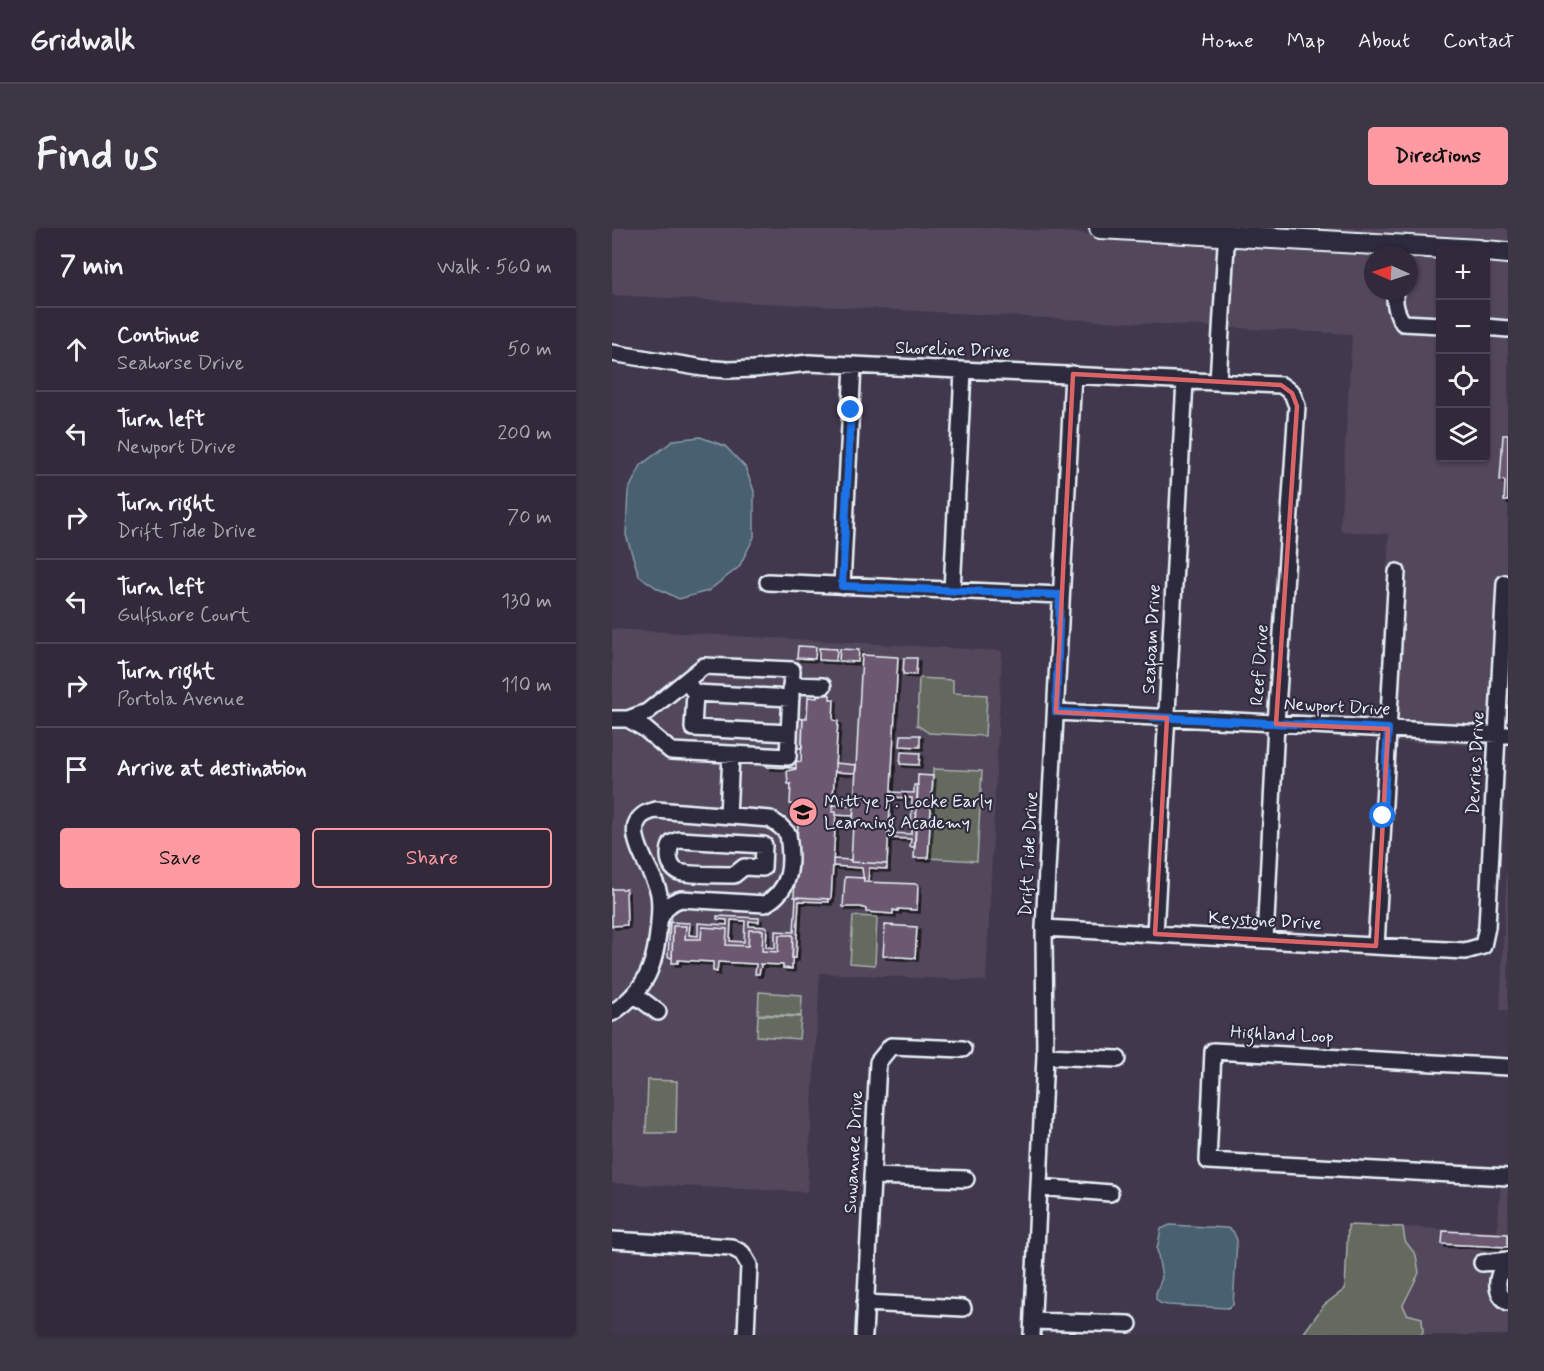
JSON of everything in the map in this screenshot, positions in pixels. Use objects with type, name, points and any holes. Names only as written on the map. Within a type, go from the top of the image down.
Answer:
[{"type":"main road","points":[[1100,228],[1360,235],[1388,246]]},
{"type":"main road","points":[[1418,250],[1436,250]]},
{"type":"main road","points":[[1490,251],[1508,253]]},
{"type":"street","points":[[1218,382],[1226,232]]},
{"type":"street","points":[[1394,300],[1397,314],[1404,323],[1436,325]]},
{"type":"street","points":[[1490,327],[1508,329]]},
{"type":"street","name":"Shoreline Drive","points":[[612,353],[728,370],[809,363],[1281,385],[1292,393]]},
{"type":"street","points":[[842,586],[853,365]]},
{"type":"street","points":[[952,591],[963,371]]},
{"type":"street","name":"Drift Tide Drive","points":[[1033,1328],[1046,1056],[1044,928],[1073,375]]},
{"type":"street","name":"Seafoam Drive","points":[[1155,934],[1185,381]]},
{"type":"street","name":"Reef Drive","points":[[1265,940],[1276,724],[1297,406],[1292,393]]},
{"type":"street","points":[[1376,946],[1397,572]]},
{"type":"street","points":[[768,582],[1060,595]]},
{"type":"street","name":"Devries Drive","points":[[1483,946],[1487,927],[1502,735],[1505,583]]},
{"type":"street","points":[[612,718],[628,719],[647,712],[704,666],[792,670],[788,757],[671,751],[645,729],[628,719]]},
{"type":"street","points":[[686,681],[695,693],[693,728],[789,733]]},
{"type":"street","points":[[695,693],[791,692],[823,686]]},
{"type":"street","name":"Newport Drive","points":[[1056,712],[1502,735]]},
{"type":"street","points":[[728,815],[731,755]]},
{"type":"street","points":[[612,1012],[626,1003],[634,994],[650,971],[657,950],[658,891],[633,837],[636,823],[641,816],[657,810],[770,819],[788,834],[789,867],[785,888],[777,897],[765,904],[701,900],[674,901],[663,912],[659,922]]},
{"type":"street","points":[[699,841],[700,814]]},
{"type":"street","points":[[675,840],[764,845],[763,868],[744,867],[734,875],[702,873],[676,870],[668,854],[675,840]]},
{"type":"street","points":[[701,900],[702,873]]},
{"type":"street","name":"Keystone Drive","points":[[1044,928],[1465,951],[1483,946]]},
{"type":"street","points":[[634,994],[658,1012]]},
{"type":"street","name":"Suwannee Drive","points":[[864,1335],[878,1062],[891,1046],[963,1049]]},
{"type":"street","name":"Highland Loop","points":[[1508,1066],[1213,1051],[1208,1161],[1508,1177]]},
{"type":"street","points":[[1046,1056],[1118,1059]]},
{"type":"street","points":[[872,1176],[966,1179]]},
{"type":"street","points":[[1039,1187],[1110,1193]]},
{"type":"street","points":[[612,1240],[731,1247],[741,1253],[749,1265],[746,1335]]},
{"type":"street","points":[[1482,1263],[1508,1261]]},
{"type":"street","points":[[1508,1261],[1498,1275],[1497,1283],[1499,1293],[1508,1302]]},
{"type":"street","points":[[866,1303],[963,1308]]},
{"type":"street","points":[[1033,1328],[1129,1324]]},
{"type":"highlighted area","points":[[1073,374],[1281,385],[1292,393],[1297,406],[1276,724],[1388,729],[1376,946],[1155,934],[1167,718],[1056,712]]},
{"type":"shaded area","points":[[612,228],[999,228],[1364,251],[1364,300],[1418,300],[1418,255],[1436,256],[1436,462],[1490,462],[1490,262],[1508,264],[1508,747],[1377,741],[1389,534],[1340,531],[1352,334],[612,295]]},
{"type":"shaded area","points":[[1313,228],[1508,228],[1508,247],[1313,234]]},
{"type":"shaded area","name":"Mittye P. Locke Early Learning Academy","points":[[612,629],[1002,651],[986,981],[820,973],[807,1192],[612,1183]]},
{"type":"shaded area","points":[[1508,846],[1508,1010],[1500,1010]]},
{"type":"shaded area","points":[[1502,1169],[1508,1170],[1508,1335],[1421,1335],[1423,1332],[1407,1314],[1403,1305],[1419,1273],[1416,1255],[1405,1241],[1403,1227],[1497,1232]]},
{"type":"green space","points":[[919,678],[953,680],[953,693],[987,695],[985,736],[929,733],[917,725]]},
{"type":"green space","points":[[933,769],[982,771],[977,861],[928,858]]},
{"type":"green space","points":[[853,916],[877,917],[875,965],[850,963]]},
{"type":"green space","points":[[759,992],[802,995],[801,1016],[758,1014]]},
{"type":"green space","points":[[758,1015],[801,1017],[799,1039],[757,1036]]},
{"type":"green space","points":[[648,1080],[677,1081],[676,1133],[646,1133]]},
{"type":"green space","points":[[1348,1225],[1403,1227],[1405,1241],[1416,1255],[1419,1273],[1403,1305],[1407,1314],[1422,1318],[1423,1332],[1421,1335],[1303,1334],[1324,1305],[1345,1289]]},
{"type":"water","points":[[700,437],[725,446],[745,467],[754,491],[754,537],[739,567],[708,591],[679,599],[639,576],[626,535],[628,491],[641,465],[674,440]]},
{"type":"water","points":[[1170,1225],[1227,1228],[1233,1231],[1237,1240],[1233,1305],[1228,1308],[1167,1305],[1156,1299],[1162,1278],[1157,1249],[1161,1229]]},
{"type":"building","points":[[1503,435],[1508,435],[1508,501],[1504,501],[1505,481],[1500,480]]},
{"type":"building","points":[[798,646],[816,647],[815,659],[797,658]]},
{"type":"building","points":[[819,648],[837,649],[836,661],[819,660]]},
{"type":"building","points":[[840,649],[859,650],[858,662],[839,661]]},
{"type":"building","points":[[862,655],[898,657],[887,864],[851,862]]},
{"type":"building","points":[[904,658],[917,658],[916,675],[903,674]]},
{"type":"building","points":[[817,694],[830,695],[830,699],[834,699],[833,720],[838,721],[832,812],[836,812],[831,899],[794,897],[799,805],[790,804],[791,784],[788,784],[787,771],[796,769],[796,761],[801,762],[803,718],[807,718],[808,697],[817,698]]},
{"type":"building","points":[[797,718],[803,719],[802,748],[795,748]]},
{"type":"building","points":[[901,735],[920,735],[920,747],[900,746]]},
{"type":"building","points":[[901,752],[920,753],[919,765],[900,764]]},
{"type":"building","points":[[767,761],[796,762],[796,768],[767,767]]},
{"type":"building","points":[[835,763],[856,765],[855,773],[835,772]]},
{"type":"building","points":[[918,775],[933,776],[928,858],[914,858]]},
{"type":"building","points":[[914,785],[918,785],[915,847],[910,847],[911,839],[888,838],[888,833],[911,834],[912,798],[890,797],[891,792],[914,793]]},
{"type":"building","points":[[833,805],[854,806],[853,816],[835,815],[836,812],[832,812]]},
{"type":"building","points":[[833,859],[887,864],[887,869],[869,868],[868,882],[864,882],[862,868],[833,866]]},
{"type":"building","points":[[845,877],[864,878],[864,882],[918,884],[917,910],[898,909],[898,911],[893,910],[893,914],[866,912],[866,909],[861,907],[843,907]]},
{"type":"building","points":[[612,889],[626,889],[627,925],[612,926]]},
{"type":"building","points":[[796,897],[829,899],[829,902],[799,901],[796,958],[792,958],[793,935],[779,935],[778,952],[762,951],[763,930],[749,930],[748,946],[726,945],[727,929],[702,927],[701,939],[685,939],[686,926],[673,926],[672,958],[668,957],[670,922],[690,923],[689,935],[698,936],[698,923],[727,925],[727,920],[717,919],[717,916],[759,918],[759,922],[749,921],[749,926],[767,927],[766,947],[775,948],[775,931],[794,932]],"holes":[[[731,920],[745,921],[744,942],[730,941]]]},
{"type":"building","points":[[885,925],[917,927],[915,958],[883,956]]},
{"type":"building","points":[[673,926],[686,926],[685,939],[701,939],[702,927],[727,929],[726,945],[748,946],[749,930],[763,930],[762,951],[778,952],[779,935],[793,935],[792,969],[783,968],[783,965],[760,964],[759,974],[755,974],[756,964],[718,962],[717,972],[713,971],[713,962],[678,960],[678,963],[672,963]]},
{"type":"building","points":[[1443,1231],[1508,1234],[1508,1247],[1442,1244]]},
{"type":"place","name":"Mittye P. Locke Early Learning Academy","points":[[803,812]]},
{"type":"route","points":[[851,410],[842,586],[1060,595],[1056,712],[1388,729],[1383,816]]}]
